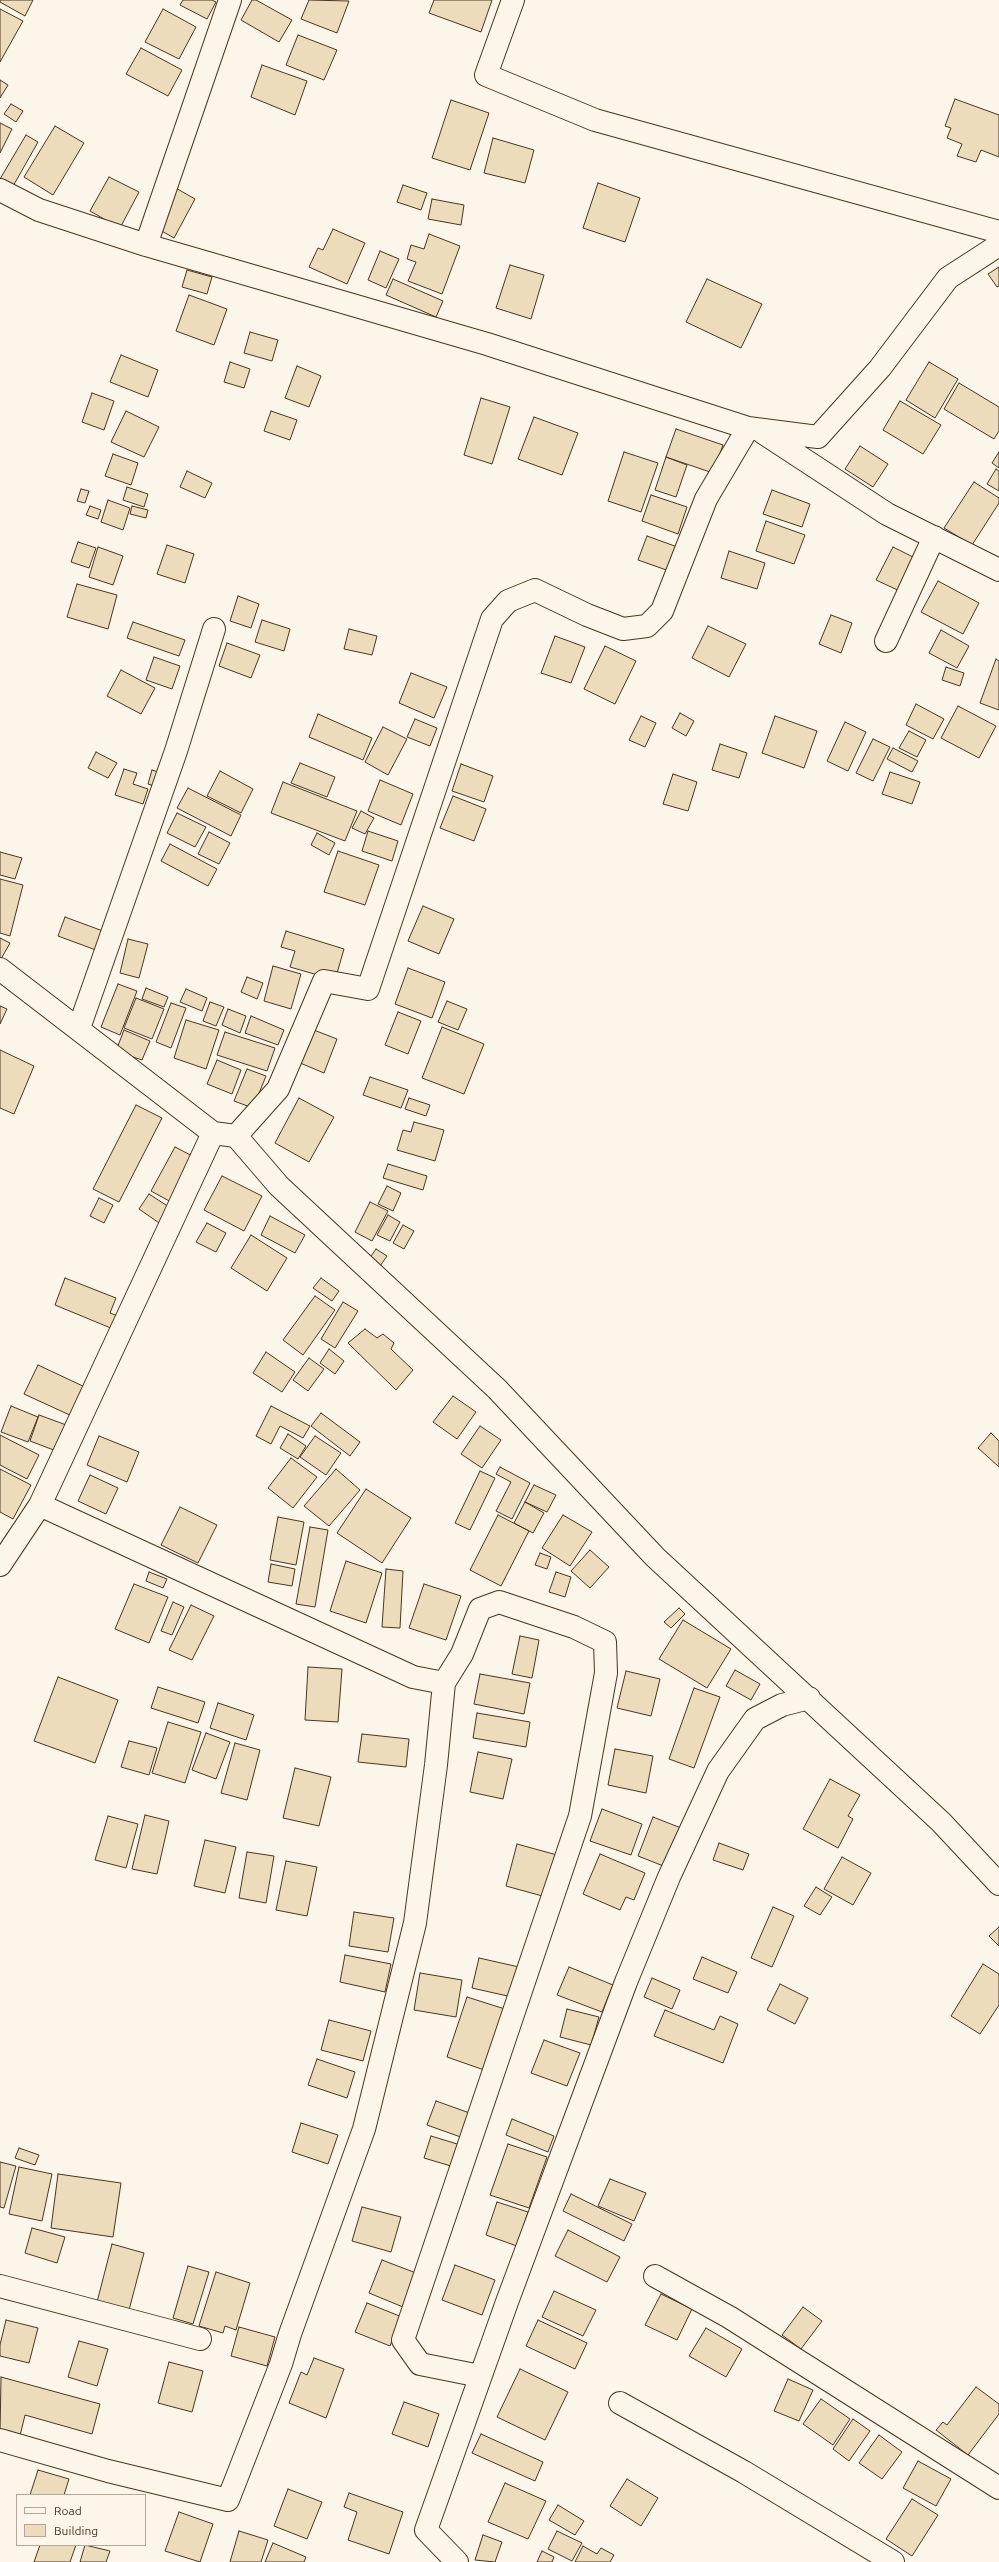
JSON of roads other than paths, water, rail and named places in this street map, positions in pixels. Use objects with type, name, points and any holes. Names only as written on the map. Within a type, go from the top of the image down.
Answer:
[{"type":"street","points":[[146,245],[230,0]]},
{"type":"street","points":[[513,0],[486,74],[595,120],[999,232]]},
{"type":"street","points":[[0,190],[39,210],[146,245],[487,344],[753,429],[818,437],[880,368],[948,278],[999,244]]},
{"type":"street","points":[[753,429],[887,514],[999,570]]},
{"type":"street","points":[[236,1136],[278,1089],[324,981],[368,989],[492,619],[508,601],[535,590],[587,615],[623,629],[647,626],[662,611],[706,499],[753,429]]},
{"type":"street","points":[[886,641],[934,537]]},
{"type":"street","points":[[79,1028],[176,751],[214,629]]},
{"type":"street","points":[[0,969],[79,1028],[213,1133],[236,1136],[279,1186],[497,1389],[655,1557],[942,1822],[999,1884]]},
{"type":"street","points":[[0,1565],[40,1505],[213,1133]]},
{"type":"street","points":[[40,1505],[412,1678],[444,1683]]},
{"type":"street","points":[[0,2440],[108,2471],[228,2500],[281,2364],[290,2334],[364,2129],[415,1923],[436,1765],[444,1683],[462,1654],[480,1609],[499,1602],[574,1627],[605,1642],[606,1673],[580,1816],[403,2340],[420,2364],[480,2376]]},
{"type":"street","points":[[457,2562],[426,2530],[480,2376],[626,1982],[669,1877],[718,1770],[756,1719],[782,1705],[809,1698]]},
{"type":"street","points":[[654,2276],[729,2317],[999,2488]]},
{"type":"street","points":[[0,2286],[200,2339]]},
{"type":"street","points":[[620,2403],[744,2472],[893,2562]]}]
